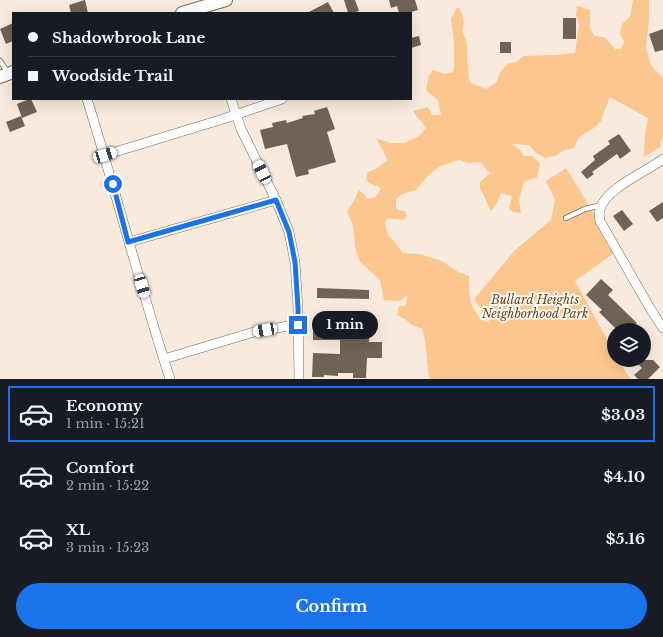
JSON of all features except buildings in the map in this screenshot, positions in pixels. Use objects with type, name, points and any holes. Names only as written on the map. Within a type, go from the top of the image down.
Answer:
[{"type":"street","points":[[188,12],[201,10],[226,0]]},
{"type":"street","points":[[87,100],[105,155],[128,242],[170,379]]},
{"type":"street","points":[[231,100],[242,129],[276,200],[289,232],[295,262],[298,308],[299,379]]},
{"type":"street","points":[[105,155],[279,100]]},
{"type":"street","points":[[662,163],[617,188],[602,205],[599,210],[599,214],[600,221],[651,310],[663,328]]},
{"type":"street","points":[[128,242],[276,200]]},
{"type":"street","points":[[164,359],[254,332],[298,325]]},
{"type":"lane","points":[[0,61],[7,74]]},
{"type":"lane","points":[[566,218],[585,209],[602,205]]},
{"type":"green space","name":"Bullard Heights Neighborhood Park","points":[[633,0],[649,0],[646,48],[651,65],[663,78],[663,135],[660,147],[644,157],[645,135],[648,118],[610,97],[601,121],[594,128],[579,137],[574,148],[565,150],[555,156],[545,158],[536,153],[529,145],[512,144],[520,150],[524,156],[533,156],[540,164],[537,177],[524,182],[519,200],[521,213],[513,212],[509,208],[512,196],[501,193],[491,211],[480,188],[480,182],[490,173],[480,162],[468,163],[459,160],[440,166],[429,175],[416,190],[402,194],[396,199],[396,207],[398,210],[405,211],[407,216],[404,220],[388,218],[385,222],[388,235],[403,253],[420,254],[442,261],[458,272],[469,276],[471,304],[480,319],[490,323],[474,299],[515,250],[551,220],[555,200],[546,181],[566,168],[617,251],[575,281],[607,339],[607,367],[623,367],[630,379],[429,379],[425,340],[422,329],[412,325],[397,315],[399,306],[405,306],[407,295],[400,301],[384,300],[380,280],[360,262],[355,247],[353,226],[347,211],[353,203],[359,190],[367,199],[376,197],[381,188],[369,183],[366,179],[368,172],[378,168],[383,163],[388,161],[376,138],[390,143],[404,143],[419,136],[426,128],[413,111],[428,107],[432,115],[441,115],[438,100],[426,90],[429,75],[433,70],[445,74],[453,72],[454,43],[451,19],[458,7],[462,13],[462,31],[467,43],[469,79],[471,83],[486,89],[497,82],[500,72],[507,64],[516,62],[523,56],[575,53],[579,25],[576,16],[577,6],[590,10],[590,27],[594,36],[604,37],[615,49],[621,49],[624,42],[620,34],[622,24],[630,17]]},
{"type":"route","points":[[113,184],[128,242],[276,200],[289,232],[295,262],[298,325]]}]
